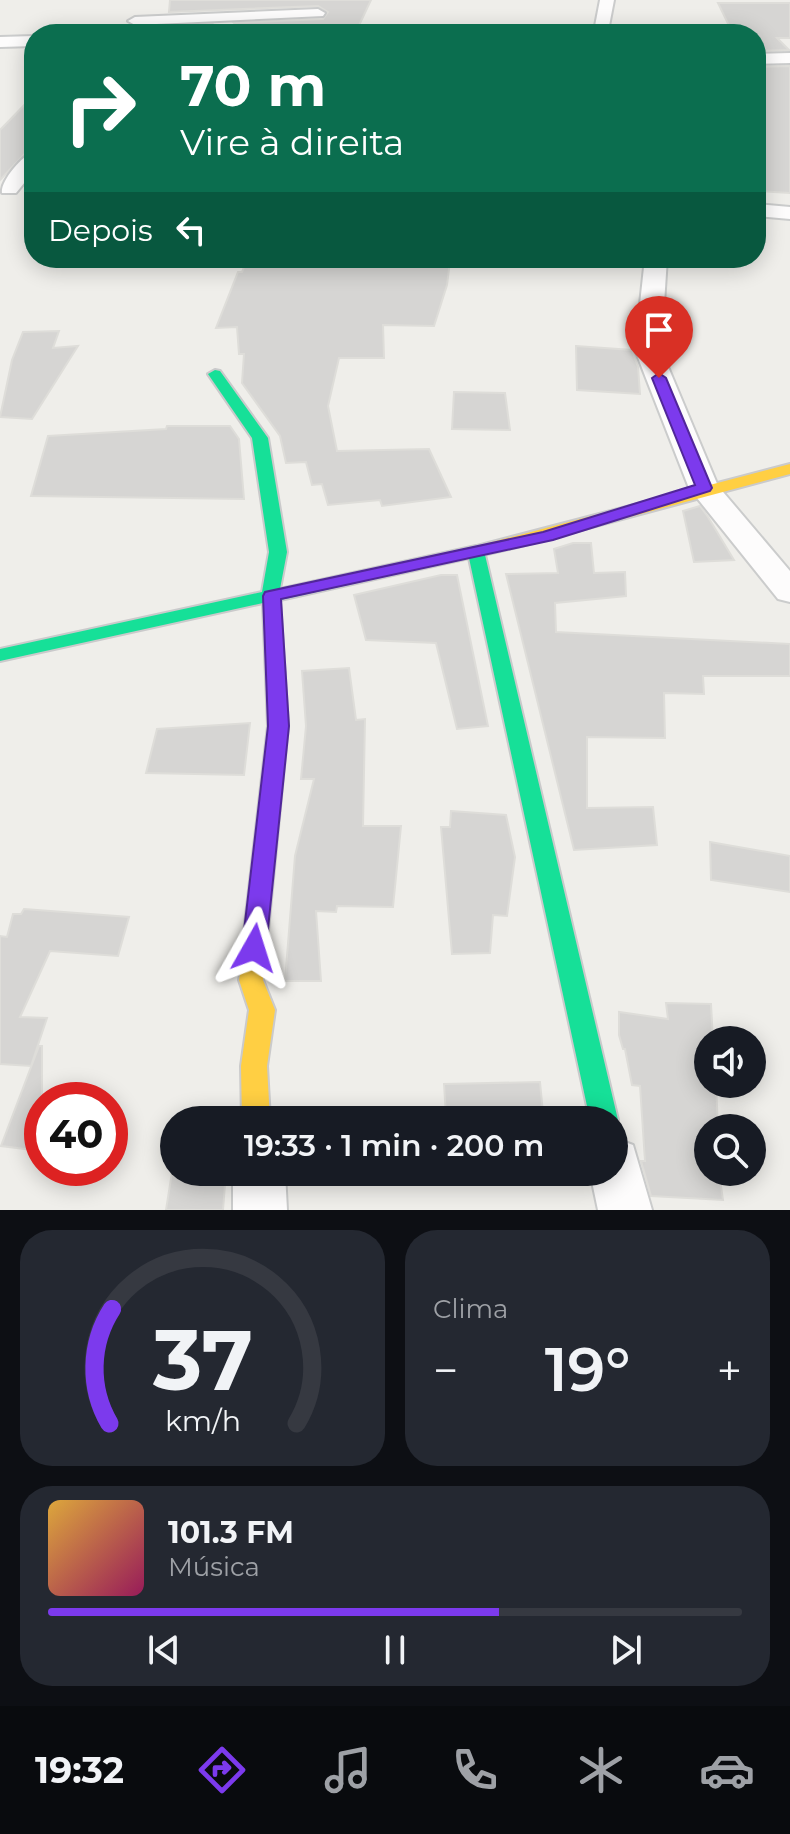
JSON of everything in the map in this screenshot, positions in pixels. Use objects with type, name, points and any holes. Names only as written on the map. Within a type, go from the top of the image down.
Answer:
[{"type":"street","points":[[602,24],[607,0]]},
{"type":"street","points":[[133,21],[318,6]]},
{"type":"street","points":[[0,42],[24,41]]},
{"type":"street","points":[[766,59],[790,58]]},
{"type":"street","points":[[5,189],[24,169]]},
{"type":"street","points":[[766,211],[790,213]]},
{"type":"street","points":[[655,268],[648,350],[704,488],[790,592]]},
{"type":"street","points":[[215,374],[260,438],[278,552],[272,596],[278,726],[251,980],[262,1010],[254,1066],[255,1106]]},
{"type":"street","points":[[0,655],[547,536],[704,488],[790,469]]},
{"type":"street","points":[[476,551],[601,1106]]},
{"type":"street","points":[[259,1186],[260,1210]]},
{"type":"street","points":[[619,1186],[625,1210]]},
{"type":"building","points":[[170,0],[371,0],[360,24],[234,23],[323,19],[328,12],[318,6],[169,12]]},
{"type":"building","points":[[718,3],[790,3],[790,38],[777,38],[789,50],[766,51],[766,24],[728,24]]},
{"type":"building","points":[[790,66],[790,193],[766,192],[766,67]]},
{"type":"building","points":[[24,105],[24,155],[0,180],[0,130]]},
{"type":"building","points":[[244,268],[449,268],[434,326],[383,325],[384,358],[339,358],[328,406],[337,451],[429,449],[451,497],[382,506],[380,500],[328,505],[322,484],[312,485],[306,462],[286,463],[280,436],[242,383],[244,354],[239,354],[237,327],[216,328],[238,272]]},
{"type":"building","points":[[59,331],[53,348],[78,346],[32,419],[0,417],[12,360],[23,332]]},
{"type":"building","points":[[576,346],[632,350],[638,367],[640,394],[577,390]]},
{"type":"building","points":[[454,392],[505,393],[510,430],[452,429]]},
{"type":"building","points":[[167,426],[230,426],[239,439],[244,499],[31,496],[48,436],[166,429]]},
{"type":"building","points":[[700,506],[734,560],[694,562],[683,511]]},
{"type":"building","points":[[573,543],[591,543],[594,573],[625,572],[626,596],[555,603],[556,632],[790,644],[790,676],[703,676],[704,694],[664,693],[665,738],[587,737],[587,808],[653,807],[657,845],[574,850],[506,574],[558,573],[554,549]]},
{"type":"building","points":[[441,575],[457,575],[488,726],[457,729],[436,643],[366,640],[354,595]]},
{"type":"building","points":[[349,668],[356,720],[365,719],[363,826],[401,826],[393,907],[337,906],[336,912],[316,911],[321,981],[285,981],[295,856],[314,779],[301,779],[306,726],[302,671]]},
{"type":"building","points":[[250,723],[244,775],[146,773],[157,729]]},
{"type":"building","points":[[451,811],[506,815],[515,857],[507,916],[493,915],[490,953],[452,954],[441,827],[450,827]]},
{"type":"building","points":[[710,842],[790,856],[790,892],[711,880]]},
{"type":"building","points":[[24,909],[129,917],[118,956],[50,951],[20,1017],[47,1018],[31,1066],[0,1064],[0,936],[7,937],[13,914],[21,914]]},
{"type":"building","points":[[666,1003],[711,1004],[712,1026],[694,1026],[694,1098],[717,1098],[717,1114],[694,1114],[694,1186],[721,1186],[723,1200],[651,1196],[641,1161],[645,1161],[640,1086],[632,1085],[619,1035],[619,1012],[668,1019]]},
{"type":"building","points":[[39,1046],[42,1046],[42,1082],[25,1082]]},
{"type":"building","points":[[540,1082],[542,1106],[445,1106],[444,1084]]},
{"type":"building","points":[[24,1085],[24,1149],[1,1146]]},
{"type":"building","points":[[170,1186],[225,1186],[223,1210],[166,1210]]},
{"type":"traffic: fast","points":[[215,374],[260,438],[278,552],[271,592],[278,726],[254,950]]},
{"type":"traffic: fast","points":[[0,655],[483,550]]},
{"type":"traffic: fast","points":[[476,551],[601,1106]]},
{"type":"traffic: slow","points":[[483,550],[790,469]]},
{"type":"traffic: slow","points":[[254,950],[251,980],[262,1010],[254,1066],[255,1106]]},
{"type":"route","points":[[254,948],[278,726],[272,596],[547,536],[704,488],[659,378]]}]
